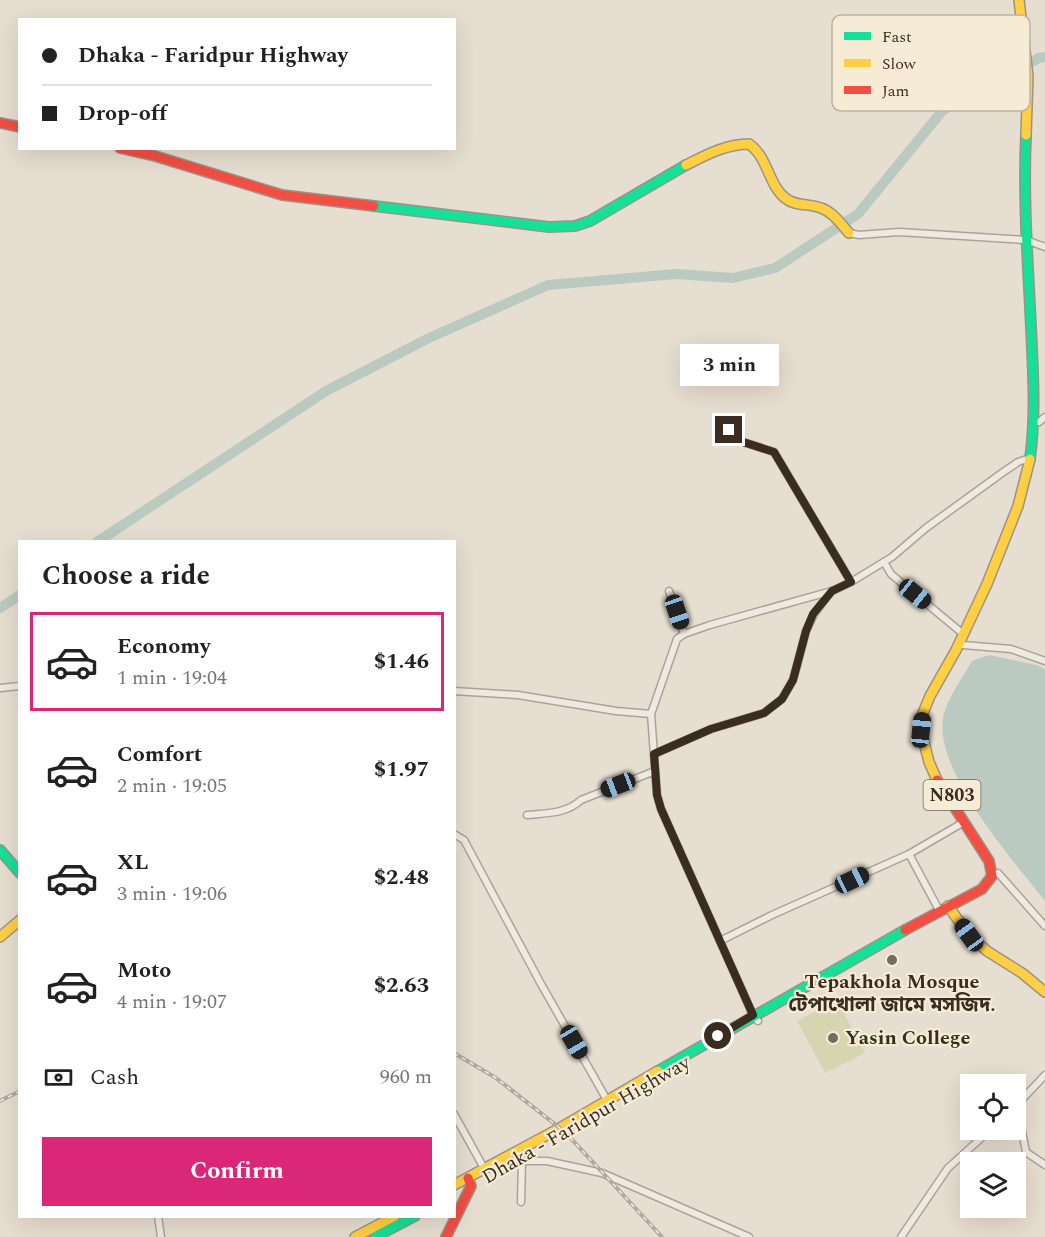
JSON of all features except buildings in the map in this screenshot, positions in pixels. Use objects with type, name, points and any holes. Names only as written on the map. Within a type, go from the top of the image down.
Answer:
[{"type":"main road","name":"Dhaka - Faridpur Highway","points":[[1019,0],[1021,15]]},
{"type":"main road","name":"Dhaka - Faridpur Highway","points":[[456,1185],[470,1182],[519,1161],[703,1049],[871,954],[990,882],[992,877],[989,861],[940,786],[921,730],[923,713],[930,696],[965,632],[1006,543],[1032,477],[1042,419],[1035,353],[1029,241],[1030,111]]},
{"type":"main road","points":[[0,123],[18,128]]},
{"type":"main road","points":[[129,150],[282,195],[549,227],[572,226],[588,222],[694,162],[737,143],[748,144],[757,151],[783,196],[794,204],[818,207],[830,212],[849,233]]},
{"type":"main road","name":"Dhaka - Faridpur Highway","points":[[1006,543],[1030,458],[1034,422],[1035,353]]},
{"type":"main road","name":"Dhaka - Faridpur Highway","points":[[946,909],[979,896],[994,885],[998,873],[987,846],[931,761],[926,729],[928,714],[934,698],[963,645],[965,632]]},
{"type":"main road","points":[[0,850],[18,871]]},
{"type":"main road","points":[[946,909],[987,951],[1022,973],[1045,992]]},
{"type":"main road","points":[[0,937],[18,922]]},
{"type":"main road","name":"Dhaka - Faridpur Highway","points":[[456,1193],[485,1170],[703,1049]]},
{"type":"main road","points":[[456,1214],[470,1182]]},
{"type":"main road","points":[[355,1237],[374,1234],[410,1218]]},
{"type":"main road","points":[[446,1237],[454,1218]]},
{"type":"main road","points":[[374,1234],[384,1219]]},
{"type":"street","points":[[849,233],[859,235],[899,232],[1029,241],[1045,247]]},
{"type":"street","points":[[729,430],[740,441],[774,452],[851,582]]},
{"type":"street","points":[[756,1018],[661,809],[655,771],[651,714],[677,639],[684,634],[759,610],[832,591],[851,582],[884,562],[926,528],[1002,473],[1018,462],[1030,458]]},
{"type":"street","points":[[884,562],[891,574],[965,632]]},
{"type":"street","points":[[669,591],[684,634]]},
{"type":"street","points":[[654,754],[711,729],[764,713],[782,699],[793,680],[813,614],[832,591]]},
{"type":"street","points":[[963,645],[1011,649],[1045,661]]},
{"type":"street","points":[[0,688],[18,687]]},
{"type":"street","points":[[456,691],[518,695],[616,711],[651,714]]},
{"type":"street","points":[[527,814],[549,813],[572,808],[581,800],[655,771]]},
{"type":"street","points":[[720,941],[772,915],[909,854],[964,822]]},
{"type":"street","points":[[456,835],[464,840],[541,984],[608,1101]]},
{"type":"street","points":[[909,854],[946,909]]},
{"type":"street","points":[[998,873],[1045,926]]},
{"type":"street","points":[[1026,1095],[1045,1076]]},
{"type":"street","points":[[456,1118],[485,1170]]},
{"type":"street","points":[[901,1237],[948,1168],[979,1140]]},
{"type":"street","points":[[1023,1140],[1026,1152],[1045,1165]]},
{"type":"street","points":[[521,1202],[519,1161],[547,1161],[602,1173],[749,1237]]},
{"type":"street","points":[[158,1218],[161,1237]]},
{"type":"green space","points":[[837,1000],[865,1053],[825,1073],[797,1021]]},
{"type":"shaded area","points":[[989,655],[1037,665],[1045,669],[1045,901],[976,810],[948,757],[943,732],[945,710],[950,697],[972,661]]},
{"type":"waterway","points":[[1030,63],[1045,57]]},
{"type":"waterway","points":[[100,540],[326,391],[429,338],[548,285],[676,274],[733,278],[775,268],[858,214],[942,111]]},
{"type":"waterway","points":[[0,608],[18,596]]},
{"type":"railway","points":[[456,1054],[496,1078],[565,1132],[662,1237]]},
{"type":"railway","points":[[0,1101],[18,1092]]},
{"type":"traffic: fast","points":[[1026,135],[1025,207],[1034,393],[1030,459]]},
{"type":"traffic: fast","points":[[374,206],[549,227],[575,226],[590,221],[686,165]]},
{"type":"traffic: fast","points":[[0,850],[18,871]]},
{"type":"traffic: fast","points":[[658,1071],[905,930]]},
{"type":"traffic: fast","points":[[375,1237],[411,1218]]},
{"type":"traffic: slow","points":[[1019,0],[1021,15]]},
{"type":"traffic: slow","points":[[1026,135],[1027,111]]},
{"type":"traffic: slow","points":[[686,165],[724,148],[749,144],[760,156],[779,192],[785,198],[794,203],[829,212],[849,233]]},
{"type":"traffic: slow","points":[[937,780],[929,762],[921,730],[923,713],[987,584],[1018,506],[1030,459]]},
{"type":"traffic: slow","points":[[948,906],[969,935],[987,951],[1022,973],[1045,992]]},
{"type":"traffic: slow","points":[[0,937],[18,922]]},
{"type":"traffic: slow","points":[[456,1184],[560,1128],[658,1071]]},
{"type":"traffic: slow","points":[[355,1237],[391,1218]]},
{"type":"traffic: jam","points":[[0,123],[18,127]]},
{"type":"traffic: jam","points":[[129,150],[282,195],[374,206]]},
{"type":"traffic: jam","points":[[905,930],[982,889],[992,876],[989,861],[937,780]]},
{"type":"traffic: jam","points":[[456,1217],[471,1186],[468,1178]]},
{"type":"traffic: jam","points":[[446,1237],[455,1218]]},
{"type":"place","name":"Tepakhola Mosque টেপাখোলা জামে মসজিদ.","points":[[892,960]]},
{"type":"place","name":"Yasin College","points":[[833,1038]]},
{"type":"route","points":[[718,1036],[753,1015],[661,809],[657,795],[654,754],[711,729],[764,713],[782,699],[793,680],[813,614],[832,591],[851,582],[774,452],[740,441],[729,430]]}]
